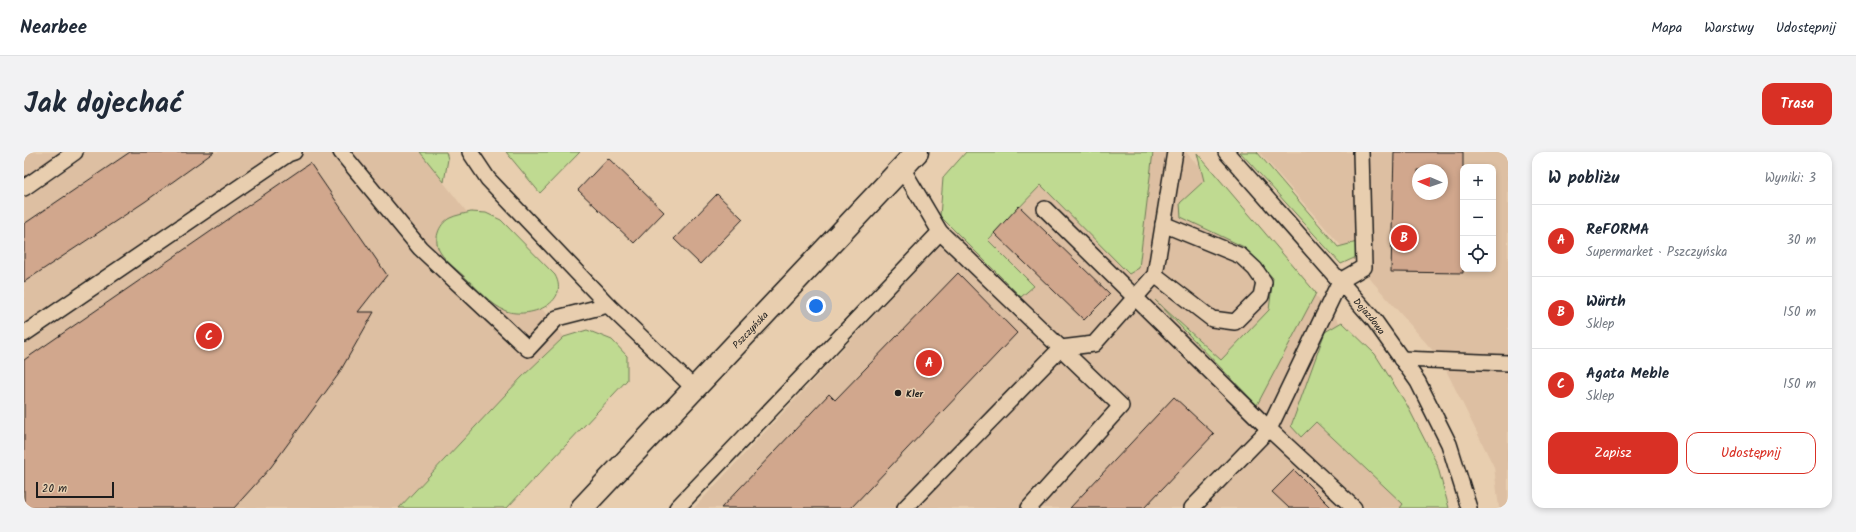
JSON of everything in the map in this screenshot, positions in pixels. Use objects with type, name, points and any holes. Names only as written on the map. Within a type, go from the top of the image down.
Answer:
[{"type":"main road","name":"Pszczyńska","points":[[582,508],[917,152]]},
{"type":"lane","points":[[24,188],[75,152]]},
{"type":"lane","points":[[24,334],[288,154],[294,152]]},
{"type":"lane","points":[[341,152],[420,248],[528,349],[557,318],[608,305]]},
{"type":"lane","points":[[470,152],[488,179],[608,305],[695,389]]},
{"type":"lane","points":[[905,508],[1061,348],[1094,344],[1154,275],[1175,152]]},
{"type":"lane","name":"Dojazdowa","points":[[1226,152],[1374,320],[1418,382],[1449,444],[1469,508]]},
{"type":"lane","points":[[1192,508],[1269,428],[1340,281],[1364,267],[1361,152]]},
{"type":"lane","points":[[902,168],[940,232],[1121,406],[1029,508]]},
{"type":"lane","points":[[1045,209],[1269,428],[1354,508]]},
{"type":"lane","points":[[1154,275],[1212,319],[1234,322],[1261,296],[1264,282],[1255,269],[1241,256],[1163,224]]},
{"type":"lane","points":[[677,508],[940,232]]},
{"type":"lane","points":[[1401,359],[1508,363]]},
{"type":"shaded area","points":[[24,152],[420,152],[564,337],[522,377],[399,508],[24,508]]},
{"type":"shaded area","points":[[1026,152],[1186,152],[1357,342],[1436,508],[694,508]]},
{"type":"shaded area","points":[[1259,152],[1508,152],[1508,508],[1499,508],[1494,467],[1441,360]]},
{"type":"green space","points":[[420,152],[446,152],[448,159],[444,182]]},
{"type":"green space","points":[[506,152],[580,152],[540,193]]},
{"type":"green space","points":[[966,152],[1153,152],[1139,268],[1129,274],[1041,185],[988,240],[1034,286],[1021,297],[940,216],[943,178]]},
{"type":"green space","points":[[1240,152],[1257,152],[1338,247],[1357,242],[1363,254],[1341,264]]},
{"type":"green space","points":[[1197,153],[1316,293],[1257,405],[1155,300],[1221,360],[1269,310],[1273,278],[1244,247],[1181,217],[1180,203],[1204,181]]},
{"type":"green space","points":[[471,212],[486,213],[501,220],[555,275],[558,285],[557,294],[545,307],[525,313],[506,311],[490,301],[440,252],[437,238],[442,224],[457,215]]},
{"type":"green space","points":[[1342,322],[1375,354],[1407,405],[1437,464],[1449,508],[1400,508],[1403,504],[1316,422],[1301,437],[1291,426],[1325,332]]},
{"type":"green space","points":[[587,330],[612,340],[627,356],[627,380],[507,508],[399,508],[522,377],[564,337]]},
{"type":"building","points":[[130,152],[214,152],[146,201],[24,282],[24,224]]},
{"type":"building","points":[[1394,152],[1463,152],[1463,164],[1460,164],[1460,272],[1463,273],[1391,272]]},
{"type":"building","points":[[608,158],[664,212],[634,243],[578,190]]},
{"type":"building","points":[[310,163],[387,275],[358,312],[374,312],[338,375],[271,467],[234,508],[24,508],[24,360]]},
{"type":"building","points":[[717,194],[743,219],[700,264],[674,239]]},
{"type":"building","points":[[1019,206],[1110,294],[1084,320],[994,233]]},
{"type":"building","points":[[958,273],[1017,333],[851,508],[721,508],[829,394],[835,400]]},
{"type":"building","points":[[1174,397],[1214,434],[1144,508],[1070,508]]},
{"type":"building","points":[[1294,470],[1332,508],[1289,508],[1272,492]]},
{"type":"place","name":"Würth","points":[[1404,238]]},
{"type":"place","name":"Agata Meble","points":[[209,336]]},
{"type":"place","name":"ReFORMA","points":[[929,363]]},
{"type":"place","name":"Kler","points":[[898,393]]}]
